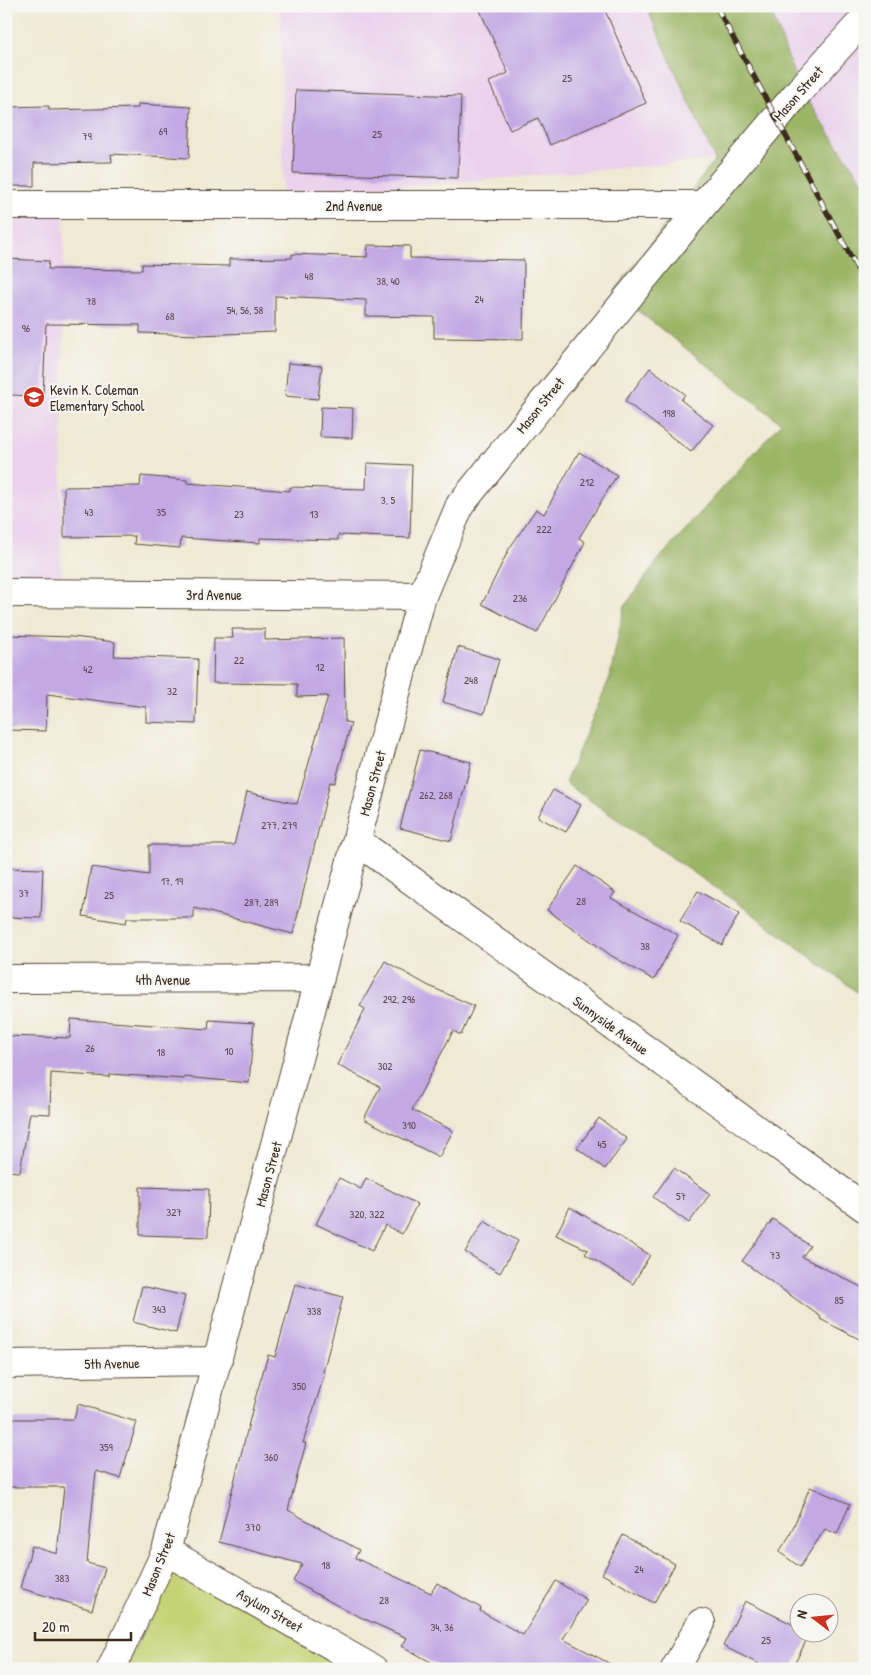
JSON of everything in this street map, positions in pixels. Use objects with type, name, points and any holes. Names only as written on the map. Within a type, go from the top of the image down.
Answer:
[{"type":"street","name":"Mason Street","points":[[110,1669],[166,1551],[422,596],[460,505],[703,205],[800,90],[865,18]]},
{"type":"street","name":"2nd Avenue","points":[[6,205],[703,205]]},
{"type":"street","name":"3rd Avenue","points":[[6,593],[422,596]]},
{"type":"street","name":"Sunnyside Avenue","points":[[357,841],[865,1208]]},
{"type":"street","name":"4th Avenue","points":[[6,979],[320,978]]},
{"type":"street","name":"5th Avenue","points":[[6,1364],[218,1362]]},
{"type":"street","name":"Asylum Street","points":[[166,1551],[373,1669]]},
{"type":"street","points":[[675,1669],[702,1623]]},
{"type":"shaded area","points":[[278,6],[646,6],[715,160],[283,197],[281,18]]},
{"type":"shaded area","points":[[769,6],[865,6],[865,185],[800,90]]},
{"type":"shaded area","name":"Kevin K. Coleman Elementary School","points":[[6,213],[64,213],[61,581],[6,582]]},
{"type":"green space","points":[[646,6],[769,6],[800,90],[865,185],[865,998],[746,909],[565,783],[610,677],[624,607],[659,559],[781,423],[614,292],[715,160]]},
{"type":"green space","points":[[176,1565],[371,1669],[125,1669]]},
{"type":"building","points":[[478,6],[603,6],[646,103],[550,145],[538,118],[510,130],[489,82],[508,73]]},
{"type":"building","points":[[296,90],[461,96],[458,178],[293,173]]},
{"type":"building","points":[[138,104],[191,107],[189,158],[111,154],[112,162],[34,163],[34,186],[6,186],[6,107],[49,106],[49,110],[138,108]]},
{"type":"building","points":[[368,245],[410,246],[410,258],[524,260],[523,339],[434,338],[434,317],[366,316],[366,300],[275,296],[275,332],[200,335],[140,333],[140,325],[46,324],[43,396],[6,395],[6,259],[49,261],[48,269],[142,270],[142,264],[229,266],[229,259],[292,258],[292,254],[367,257]]},
{"type":"building","points":[[288,363],[322,366],[318,399],[285,396]]},
{"type":"building","points":[[650,368],[685,394],[681,400],[713,425],[691,452],[625,401]]},
{"type":"building","points":[[321,407],[353,408],[352,438],[320,437]]},
{"type":"building","points":[[579,452],[617,475],[579,538],[585,542],[537,633],[482,604],[509,549],[536,509],[544,514]]},
{"type":"building","points":[[367,463],[412,465],[410,538],[338,535],[338,540],[260,538],[260,543],[181,538],[180,548],[134,544],[135,536],[64,537],[64,487],[140,486],[141,476],[187,480],[187,483],[290,491],[290,487],[366,489]]},
{"type":"building","points":[[232,629],[265,629],[265,640],[344,638],[345,722],[351,723],[335,783],[330,782],[293,934],[194,908],[194,918],[127,918],[126,923],[83,916],[91,867],[149,875],[149,845],[234,845],[247,792],[297,804],[328,696],[297,697],[297,684],[213,683],[214,638],[233,638]]},
{"type":"building","points":[[6,635],[73,637],[115,642],[114,656],[198,659],[196,724],[146,722],[146,707],[47,694],[46,731],[6,730]]},
{"type":"building","points":[[458,647],[499,659],[484,714],[443,702]]},
{"type":"building","points":[[420,750],[471,762],[451,841],[400,828]]},
{"type":"building","points":[[553,790],[581,805],[566,832],[538,817]]},
{"type":"building","points":[[577,866],[615,892],[611,898],[678,935],[654,980],[612,956],[547,910]]},
{"type":"building","points":[[6,868],[43,869],[41,918],[6,917]]},
{"type":"building","points":[[698,891],[739,914],[722,945],[680,921]]},
{"type":"building","points":[[385,961],[427,985],[474,1006],[461,1035],[453,1031],[412,1110],[453,1131],[439,1157],[364,1119],[380,1087],[337,1065],[365,1009],[360,1006]]},
{"type":"building","points":[[71,1019],[208,1029],[209,1020],[254,1023],[249,1083],[184,1077],[184,1079],[110,1074],[109,1077],[51,1073],[50,1114],[30,1113],[20,1172],[6,1171],[6,1036],[70,1038]]},
{"type":"building","points":[[599,1118],[627,1139],[605,1169],[577,1148]]},
{"type":"building","points":[[674,1168],[710,1194],[689,1223],[653,1197]]},
{"type":"building","points":[[339,1178],[361,1189],[366,1178],[417,1204],[402,1234],[385,1225],[372,1251],[316,1224]]},
{"type":"building","points":[[140,1187],[209,1189],[208,1237],[140,1235]]},
{"type":"building","points":[[570,1207],[650,1255],[633,1284],[585,1254],[588,1250],[556,1235]]},
{"type":"building","points":[[773,1219],[810,1246],[802,1257],[865,1289],[865,1342],[820,1319],[821,1317],[742,1261]]},
{"type":"building","points":[[484,1221],[518,1241],[500,1273],[465,1252]]},
{"type":"building","points":[[295,1284],[343,1297],[323,1372],[325,1373],[303,1443],[306,1443],[288,1510],[359,1550],[355,1558],[431,1593],[437,1583],[481,1608],[480,1611],[523,1635],[556,1581],[587,1600],[563,1639],[620,1669],[443,1669],[402,1646],[407,1638],[349,1612],[293,1581],[302,1564],[219,1542],[255,1399],[268,1355],[275,1357]]},
{"type":"building","points":[[142,1286],[185,1296],[176,1333],[133,1322]]},
{"type":"building","points":[[78,1404],[137,1422],[120,1478],[96,1471],[87,1563],[105,1568],[92,1610],[20,1588],[32,1546],[57,1554],[64,1487],[6,1487],[6,1419],[74,1419]]},
{"type":"building","points":[[810,1487],[850,1504],[837,1534],[825,1529],[800,1567],[779,1552],[790,1535]]},
{"type":"building","points":[[623,1535],[675,1564],[654,1603],[602,1574]]},
{"type":"building","points":[[745,1601],[788,1622],[788,1642],[806,1642],[792,1669],[769,1669],[723,1646]]},
{"type":"railway","points":[[716,6],[865,283]]},
{"type":"place","name":"Kevin K. Coleman Elementary School","points":[[34,397]]}]
